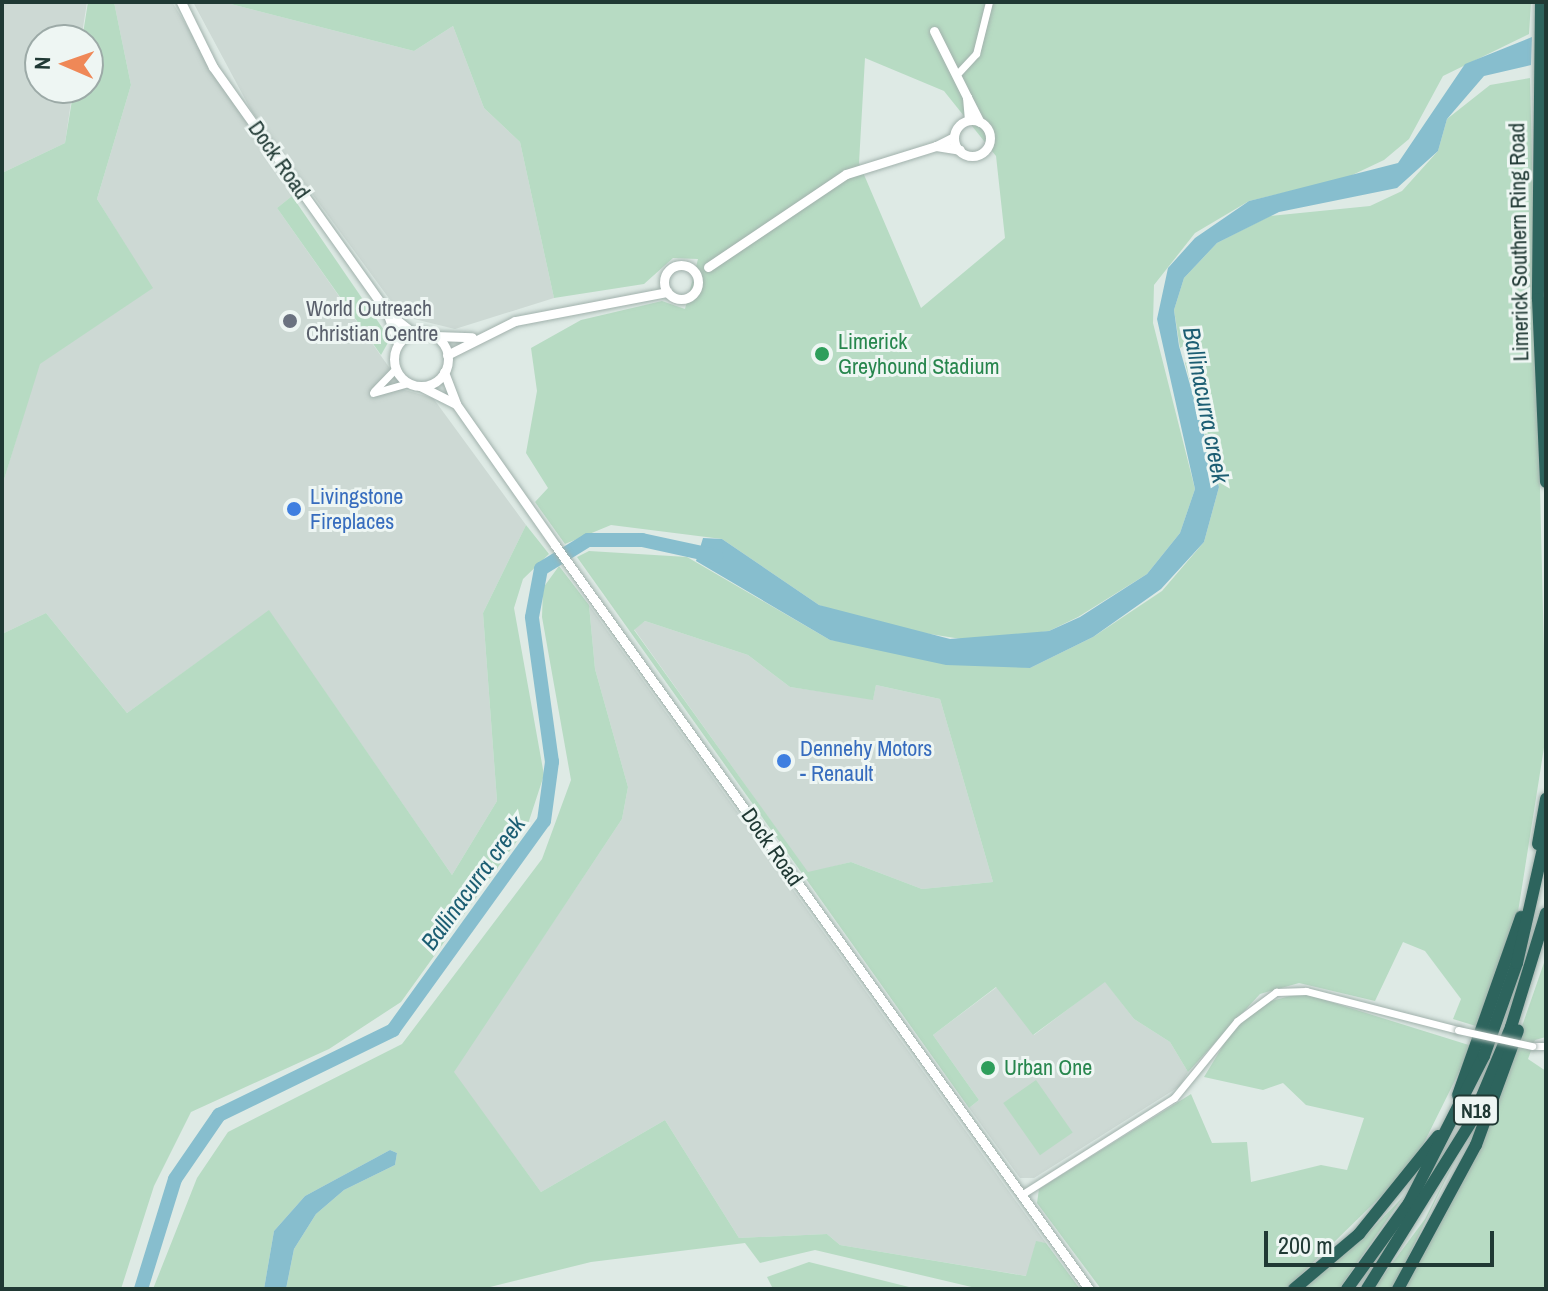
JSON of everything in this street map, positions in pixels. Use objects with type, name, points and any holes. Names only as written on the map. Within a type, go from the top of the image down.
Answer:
[{"type":"highway","name":"Limerick Southern Ring Road","points":[[1540,5],[1538,116],[1546,482]]},
{"type":"highway","name":"N18","points":[[1451,1113],[1504,974],[1546,799]]},
{"type":"highway","name":"N18","points":[[1347,1289],[1438,1153],[1501,1012],[1546,835]]},
{"type":"highway","name":"N18","points":[[1367,1289],[1472,1120],[1511,1027],[1546,913]]},
{"type":"highway","name":"N18","points":[[1398,1289],[1476,1145],[1546,944]]},
{"type":"highway","name":"N18","points":[[1294,1289],[1410,1179],[1451,1113],[1501,1012]]},
{"type":"main road","name":"Dock Road","points":[[181,2],[213,67],[387,312],[413,333]]},
{"type":"main road","points":[[934,31],[959,72],[980,122],[990,133],[987,148],[974,156],[936,146]]},
{"type":"main road","points":[[435,336],[447,355],[444,372],[414,385],[396,368],[398,344],[413,333],[473,337],[647,295],[667,292],[686,298],[708,267],[846,174],[936,146],[954,137],[969,120],[967,97]]},
{"type":"main road","points":[[969,120],[980,122]]},
{"type":"main road","points":[[954,137],[960,150]]},
{"type":"main road","points":[[686,266],[697,282]]},
{"type":"main road","points":[[647,295],[664,281],[673,267],[708,267]]},
{"type":"main road","points":[[664,281],[667,292]]},
{"type":"main road","name":"Dock Road","points":[[387,312],[398,344]]},
{"type":"main road","points":[[447,355],[473,337]]},
{"type":"main road","name":"Dock Road","points":[[444,372],[456,404],[555,545],[1089,1289]]},
{"type":"main road","name":"Dock Road","points":[[414,385],[456,404]]},
{"type":"street","points":[[959,72],[976,54],[989,2]]},
{"type":"street","points":[[396,368],[373,393],[414,385]]},
{"type":"street","points":[[1021,1195],[1174,1098],[1237,1021],[1276,992],[1306,991],[1458,1030],[1532,1046],[1546,1046]]},
{"type":"shaded area","points":[[2,2],[87,2],[84,24],[24,24],[24,104],[71,104],[65,143],[2,173]]},
{"type":"shaded area","points":[[114,2],[172,2],[292,196],[277,208],[405,390],[433,398],[526,525],[483,613],[497,801],[452,875],[269,611],[127,713],[46,613],[2,634],[2,486],[39,364],[152,288],[97,199],[131,85]]},
{"type":"shaded area","points":[[193,2],[223,2],[414,51],[453,26],[484,108],[520,142],[554,298],[455,329],[402,316],[252,112]]},
{"type":"shaded area","points":[[589,605],[1046,1243],[1036,1242],[1027,1276],[840,1245],[827,1234],[739,1238],[665,1120],[541,1192],[453,1072],[622,819],[628,787],[595,669]]},
{"type":"shaded area","points":[[645,621],[748,655],[790,687],[873,699],[876,685],[940,699],[993,882],[922,889],[851,862],[808,873],[634,629]]},
{"type":"shaded area","points":[[1105,981],[1134,1019],[1170,1042],[1188,1072],[1180,1086],[1034,1178],[1020,1178],[969,1108],[979,1100],[933,1035],[997,987],[1034,1035]]},
{"type":"green space","points":[[88,2],[114,2],[131,85],[97,199],[153,288],[40,364],[2,486],[2,173],[65,143],[71,104],[104,104],[104,24],[85,24]]},
{"type":"green space","points":[[223,2],[1531,2],[1529,34],[1443,76],[1409,139],[1384,160],[1346,178],[1249,201],[1195,233],[1154,285],[1153,323],[1195,489],[1180,533],[1147,574],[1078,617],[1049,631],[974,641],[879,626],[819,605],[722,539],[611,525],[565,544],[535,502],[548,488],[526,453],[537,391],[531,348],[581,320],[662,301],[685,309],[698,259],[673,258],[644,284],[554,298],[520,142],[484,108],[453,26],[414,51]],"holes":[[[865,58],[944,91],[996,156],[1005,238],[921,308],[859,163]]]},
{"type":"green space","points":[[1530,78],[1546,735],[1518,912],[1479,1027],[1453,1019],[1461,999],[1425,951],[1403,942],[1375,1001],[1299,983],[1260,994],[1188,1072],[1170,1042],[1134,1019],[1105,982],[1033,1035],[996,987],[933,1035],[979,1100],[969,1108],[577,557],[589,551],[687,557],[830,640],[1030,668],[1093,637],[1162,591],[1204,542],[1219,487],[1185,363],[1198,350],[1195,339],[1180,348],[1174,310],[1184,278],[1217,243],[1270,216],[1370,206],[1402,191],[1438,151],[1447,119],[1490,85]],"holes":[[[645,621],[748,655],[790,687],[873,700],[876,685],[940,699],[993,882],[922,889],[851,862],[808,872],[634,630]]]},
{"type":"green space","points":[[292,196],[390,339],[381,355],[277,208]]},
{"type":"green space","points":[[526,525],[549,554],[523,579],[514,608],[544,775],[527,827],[401,1002],[329,1049],[191,1112],[154,1186],[121,1289],[2,1289],[2,634],[46,613],[127,713],[269,610],[452,875],[497,801],[483,613]]},
{"type":"green space","points":[[559,566],[589,605],[595,669],[628,787],[622,819],[454,1072],[541,1192],[665,1120],[739,1238],[827,1234],[840,1245],[1026,1276],[1036,1241],[1046,1243],[1080,1289],[980,1289],[815,1250],[760,1263],[745,1243],[591,1262],[482,1289],[286,1289],[294,1249],[316,1214],[344,1190],[395,1165],[397,1153],[390,1150],[305,1196],[274,1231],[264,1289],[153,1289],[197,1178],[228,1132],[402,1044],[542,859],[571,780],[542,617],[543,588]]},
{"type":"green space","points":[[1546,957],[1546,1037],[1535,1040],[1528,1059],[1546,1071],[1546,1289],[1401,1289],[1485,1133]]},
{"type":"green space","points":[[1302,993],[1472,1046],[1413,1165],[1286,1289],[1101,1289],[1037,1203],[1039,1189],[1191,1094],[1212,1143],[1247,1142],[1251,1182],[1321,1165],[1347,1170],[1364,1118],[1306,1105],[1283,1083],[1263,1090],[1204,1077],[1230,1034],[1263,1003]]},
{"type":"green space","points":[[1036,1080],[1073,1132],[1040,1155],[1003,1103]]},
{"type":"green space","points":[[1468,1133],[1398,1278],[1391,1289],[1373,1289],[1425,1219]]},
{"type":"green space","points":[[1403,1197],[1339,1289],[1303,1289],[1363,1238]]},
{"type":"green space","points":[[809,1262],[917,1289],[773,1289],[767,1277]]},
{"type":"water","points":[[1532,37],[1531,65],[1484,76],[1447,119],[1438,151],[1397,188],[1279,212],[1217,243],[1184,278],[1174,310],[1179,346],[1219,487],[1204,542],[1161,589],[1093,637],[1030,668],[946,665],[830,640],[696,561],[703,538],[722,539],[819,605],[950,639],[1049,631],[1080,617],[1147,574],[1180,533],[1195,489],[1157,319],[1168,268],[1195,238],[1249,201],[1398,163],[1465,64]]},
{"type":"water","points":[[390,1150],[397,1153],[395,1165],[344,1190],[316,1214],[294,1249],[286,1289],[264,1289],[274,1231],[305,1196]]},
{"type":"waterway","name":"Ballinacurra creek","points":[[141,1289],[175,1179],[219,1115],[393,1030],[544,821],[552,762],[532,617],[541,569],[588,540],[642,540],[716,556]]},
{"type":"place","name":"World Outreach Christian Centre","points":[[290,321]]},
{"type":"place","name":"Limerick Greyhound Stadium","points":[[822,354]]},
{"type":"place","name":"Livingstone Fireplaces","points":[[294,509]]},
{"type":"place","name":"Dennehy Motors - Renault","points":[[784,761]]},
{"type":"place","name":"Urban One","points":[[988,1068]]}]
